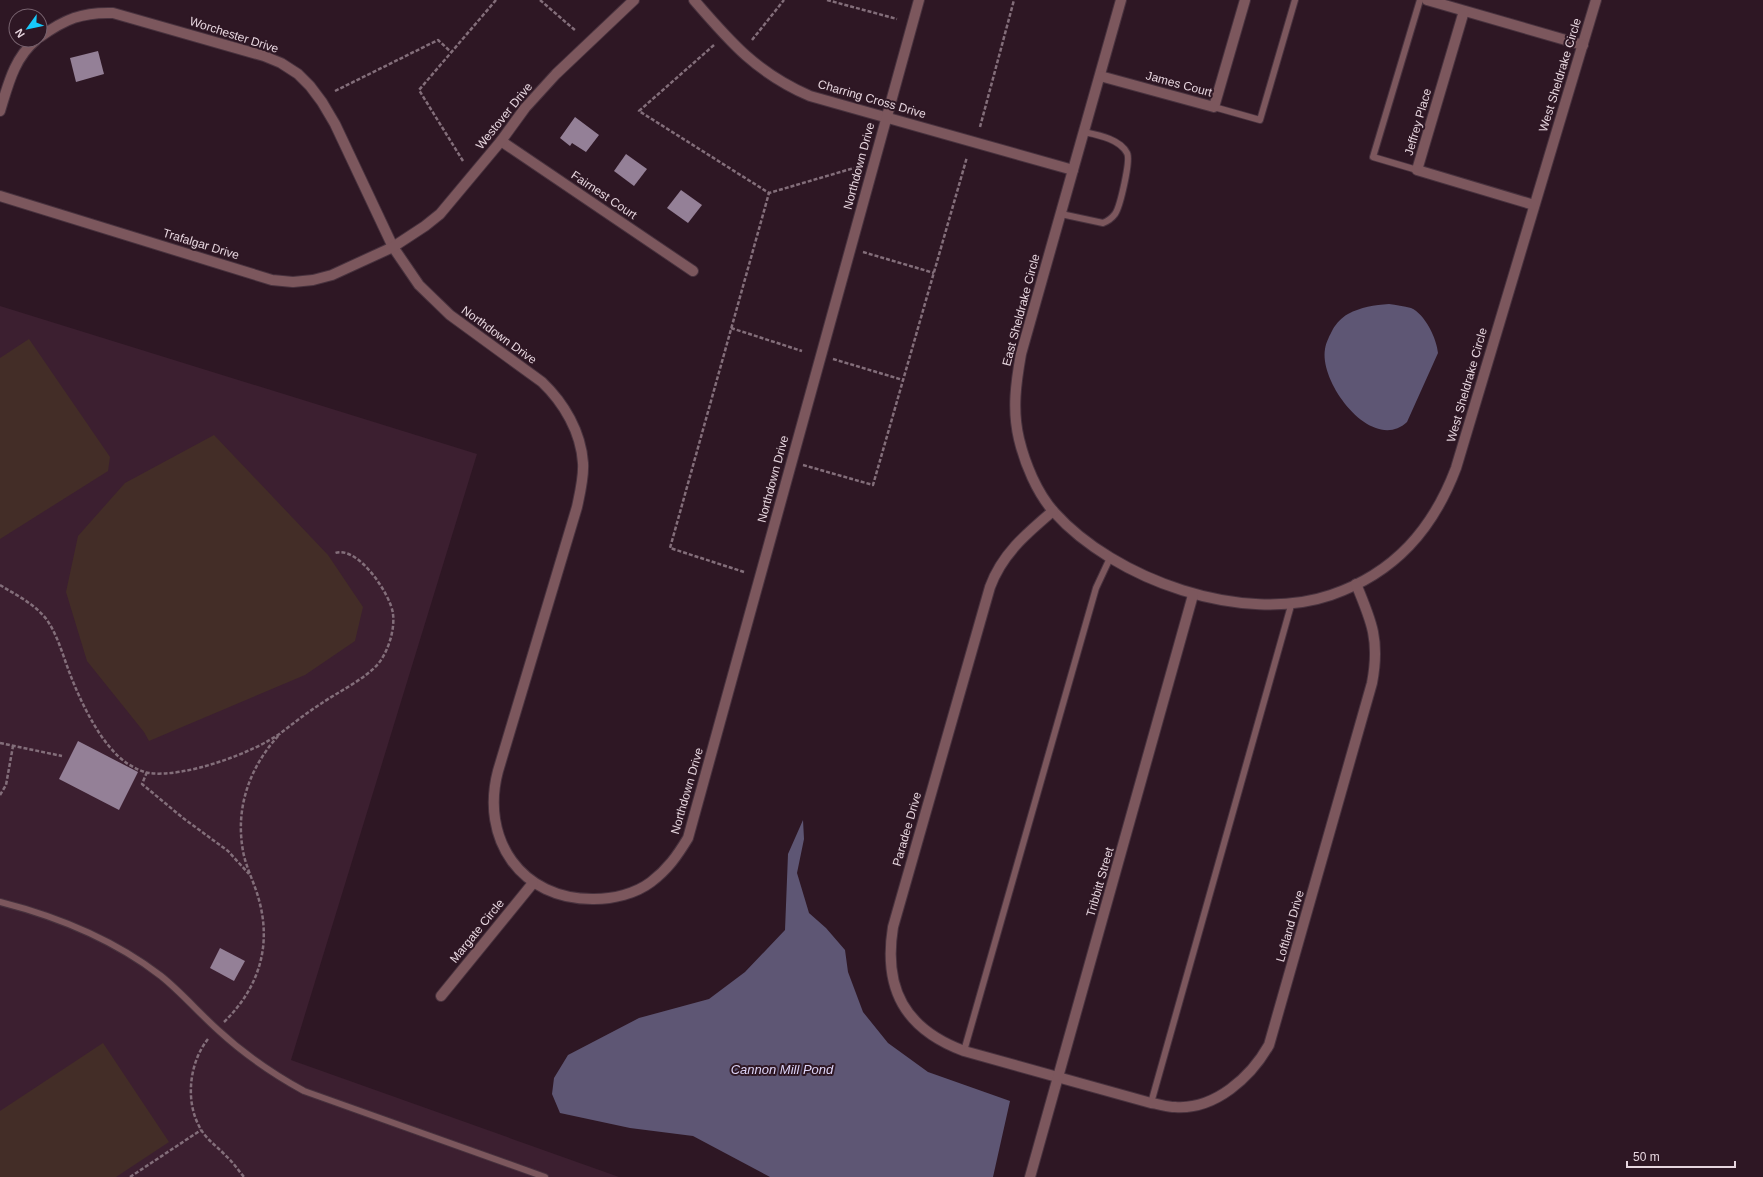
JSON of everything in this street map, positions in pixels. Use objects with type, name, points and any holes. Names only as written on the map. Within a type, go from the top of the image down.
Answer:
[{"type":"street","name":"Westover Drive","points":[[393,247],[426,226],[440,214],[501,141],[526,108],[556,74],[634,0]]},
{"type":"street","name":"Charring Cross Drive","points":[[694,0],[732,44],[750,60],[786,85],[810,96],[1073,170]]},
{"type":"street","name":"Northdown Drive","points":[[393,247],[406,268],[432,300],[542,382],[555,395],[565,410],[580,445],[583,464],[577,506],[498,771],[493,800],[494,817],[497,834],[505,851],[518,868],[533,883],[583,899],[610,899],[631,893],[650,883],[673,862],[688,838],[919,0]]},
{"type":"street","name":"East Sheldrake Circle","points":[[1121,0],[1062,214],[1021,354],[1015,385],[1015,411],[1019,438],[1027,464],[1038,488],[1053,511],[1074,532],[1110,558],[1136,572],[1193,594]]},
{"type":"street","name":"James Court","points":[[1100,76],[1214,107],[1245,0]]},
{"type":"street","points":[[1427,0],[1583,45]]},
{"type":"street","name":"West Sheldrake Circle","points":[[1193,594],[1252,603],[1292,602],[1331,595],[1377,573],[1395,560],[1412,544],[1428,524],[1448,488],[1456,468],[1596,0]]},
{"type":"street","name":"Jeffrey Place","points":[[1464,11],[1417,170],[1534,205]]},
{"type":"street","name":"Worchester Drive","points":[[48,32],[76,16],[93,13],[113,13],[264,56],[281,63],[298,74],[310,86],[322,102],[335,124],[393,247]]},
{"type":"street","points":[[0,111],[17,62],[27,48]]},
{"type":"street","name":"Fairnest Court","points":[[501,141],[693,271]]},
{"type":"street","name":"Trafalgar Drive","points":[[0,196],[272,280],[293,282],[313,280],[354,266],[393,247]]},
{"type":"street","name":"Paradee Drive","points":[[1053,511],[1021,538],[1009,552],[994,575],[893,927],[890,948],[890,968],[896,989],[905,1009],[918,1024],[944,1044],[964,1051],[1059,1076]]},
{"type":"street","name":"Loftland Drive","points":[[1059,1076],[1151,1103],[1176,1108],[1193,1106],[1211,1100],[1229,1090],[1245,1077],[1260,1061],[1269,1045],[1370,690],[1376,662],[1376,641],[1371,621],[1356,584]]},
{"type":"street","name":"Tribbitt Street","points":[[1030,1177],[1193,594]]},
{"type":"street","name":"Margate Circle","points":[[441,996],[533,883]]},
{"type":"lane","points":[[1214,107],[1260,120],[1295,0]]},
{"type":"lane","points":[[1417,170],[1373,157],[1420,0]]},
{"type":"lane","points":[[1062,214],[1103,223],[1116,213],[1128,163],[1128,154],[1120,145],[1108,138],[1101,135],[1084,132]]},
{"type":"lane","points":[[964,1051],[1096,588],[1110,558]]},
{"type":"lane","points":[[1151,1103],[1292,602]]},
{"type":"lane","points":[[0,902],[63,920],[113,944],[161,976],[233,1044],[281,1078],[304,1091],[545,1177]]},
{"type":"path","points":[[463,161],[419,90],[496,0]]},
{"type":"path","points":[[540,0],[576,31]]},
{"type":"path","points":[[752,40],[784,0]]},
{"type":"path","points":[[827,0],[897,19]]},
{"type":"path","points":[[980,127],[1014,0]]},
{"type":"path","points":[[335,91],[438,40],[451,52]]},
{"type":"path","points":[[714,45],[640,112],[769,193],[854,168]]},
{"type":"path","points":[[803,465],[873,485],[967,157]]},
{"type":"path","points":[[744,572],[670,548],[769,193]]},
{"type":"path","points":[[863,252],[934,273]]},
{"type":"path","points":[[731,328],[802,351]]},
{"type":"path","points":[[833,359],[903,380]]},
{"type":"path","points":[[0,585],[29,603],[46,619],[57,639],[79,696],[100,733],[119,756],[131,765],[147,772],[171,772],[208,766],[257,746],[282,732],[304,714],[375,667],[384,654],[390,638],[394,617],[388,600],[370,572],[360,560],[355,556],[343,552],[335,553]]},
{"type":"path","points":[[224,1022],[235,1012],[247,995],[262,962],[264,924],[259,899],[250,876],[242,840],[244,800],[252,774],[260,758],[282,732]]},
{"type":"path","points":[[0,743],[62,756]]},
{"type":"path","points":[[0,795],[6,785],[13,746]]},
{"type":"path","points":[[147,772],[142,784],[183,818],[228,851],[250,876]]},
{"type":"path","points":[[208,1038],[196,1059],[191,1083],[194,1112],[201,1130],[212,1143],[227,1156],[244,1177]]},
{"type":"path","points":[[130,1177],[201,1130]]},
{"type":"shaded area","points":[[0,306],[477,454],[291,1060],[619,1177],[0,1177]]},
{"type":"shaded area","points":[[29,339],[110,457],[108,471],[0,539],[0,358]]},
{"type":"shaded area","points":[[214,435],[328,555],[363,607],[355,641],[305,675],[149,741],[144,732],[87,661],[66,592],[78,536],[125,483]]},
{"type":"shaded area","points":[[103,1043],[169,1142],[116,1177],[0,1177],[0,1111]]},
{"type":"water","points":[[1389,304],[1411,308],[1421,316],[1433,334],[1438,353],[1407,422],[1393,429],[1379,429],[1365,422],[1351,411],[1339,396],[1330,380],[1325,363],[1325,349],[1333,329],[1341,319],[1348,314],[1363,308]]},
{"type":"water","name":"Cannon Mill Pond","points":[[803,820],[804,839],[797,873],[809,913],[826,928],[845,950],[848,972],[863,1012],[888,1043],[928,1072],[1010,1101],[993,1177],[770,1177],[693,1136],[630,1128],[560,1113],[552,1094],[554,1078],[568,1055],[639,1018],[709,999],[745,972],[785,930],[788,854]]},
{"type":"building","points":[[98,51],[104,74],[76,82],[70,58]]},
{"type":"building","points":[[575,117],[599,135],[586,152],[572,143],[570,146],[560,138]]},
{"type":"building","points":[[626,154],[647,169],[634,186],[614,171]]},
{"type":"building","points":[[681,190],[702,205],[688,223],[667,208]]},
{"type":"building","points":[[78,741],[138,772],[119,810],[59,779]]},
{"type":"building","points":[[220,948],[245,961],[234,981],[210,968]]}]
